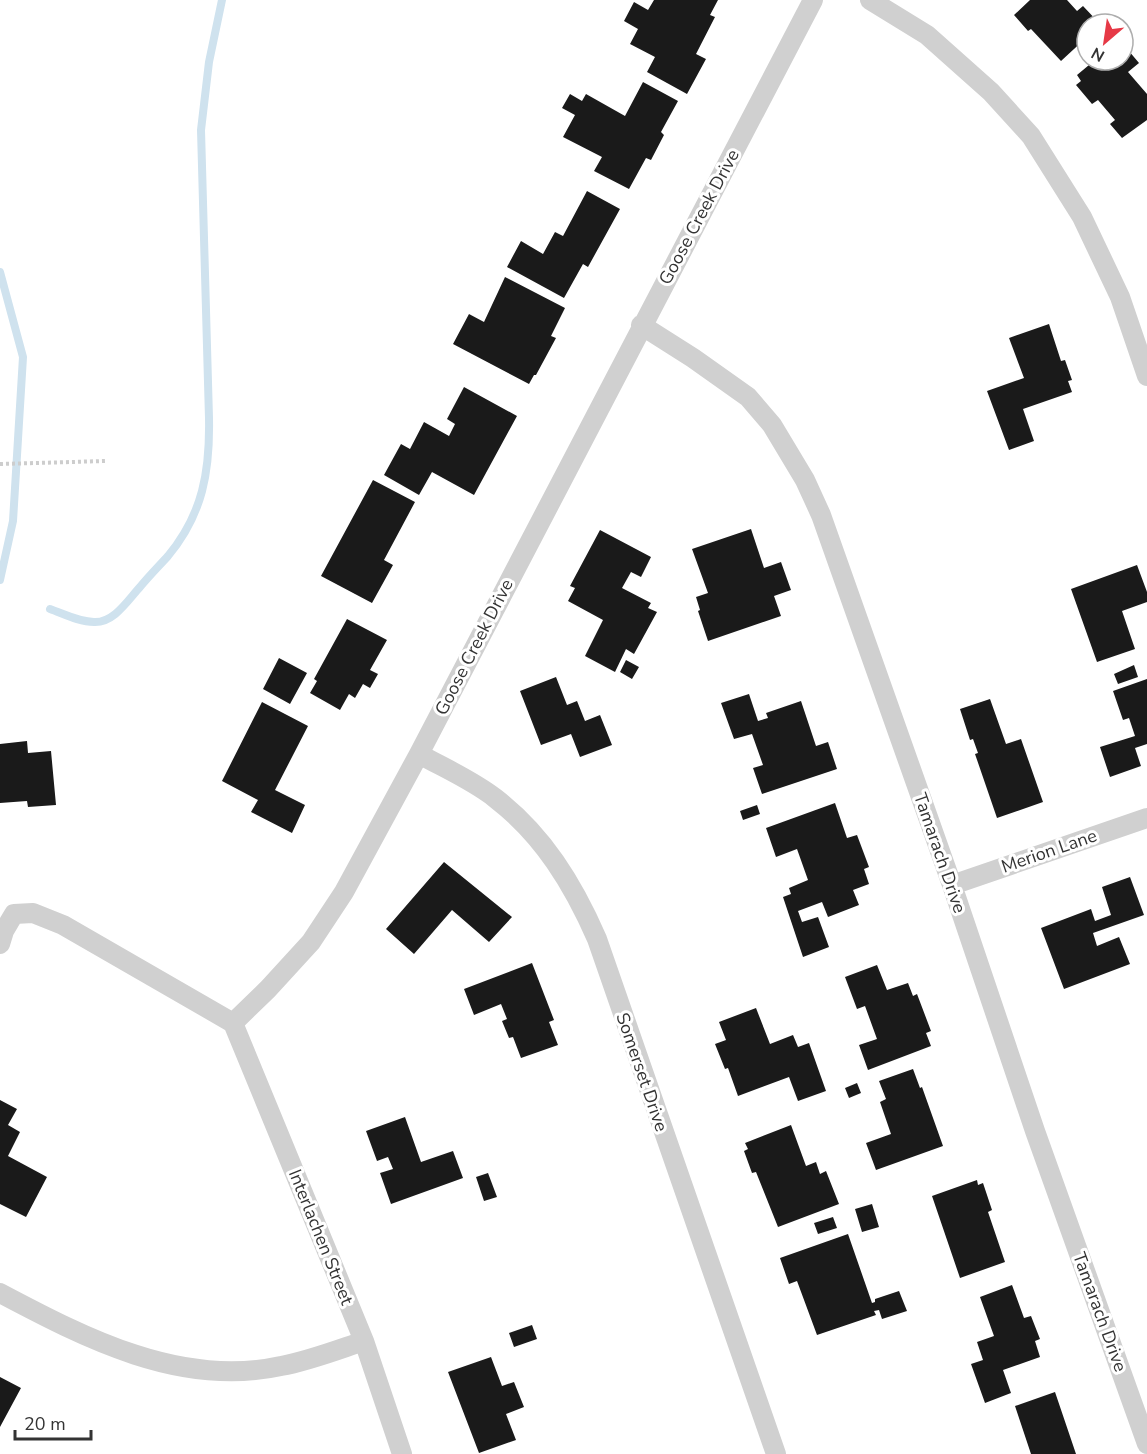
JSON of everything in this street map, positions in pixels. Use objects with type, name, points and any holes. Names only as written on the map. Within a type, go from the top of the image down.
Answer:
[{"type":"street","name":"Goose Creek Drive","points":[[233,1023],[311,942],[344,892],[419,754],[641,325],[813,0]]},
{"type":"street","points":[[870,0],[927,35],[991,92],[1031,136],[1087,227],[1120,297],[1147,376]]},
{"type":"street","name":"Tamarach Drive","points":[[641,325],[693,358],[748,398],[772,425],[805,480],[821,515],[1035,1131],[1147,1444]]},
{"type":"street","name":"Somerset Drive","points":[[419,754],[476,784],[496,798],[542,843],[560,867],[580,902],[597,939],[776,1454]]},
{"type":"street","name":"Merion Lane","points":[[951,885],[1147,818]]},
{"type":"street","points":[[0,944],[4,931],[14,914],[33,913],[87,938],[233,1023]]},
{"type":"street","name":"Interlachen Street","points":[[233,1023],[364,1341],[402,1454]]},
{"type":"street","points":[[0,1293],[116,1348],[159,1362],[201,1370],[280,1367],[364,1341]]},
{"type":"path","points":[[0,464],[106,461]]},
{"type":"building","points":[[654,0],[718,0],[710,15],[715,17],[696,54],[706,59],[687,94],[647,72],[655,57],[630,44],[638,29],[624,21],[634,2],[648,10]]},
{"type":"building","points":[[1030,0],[1067,0],[1077,11],[1083,6],[1089,12],[1075,12],[1075,48],[1061,61],[1031,29],[1028,31],[1014,15]]},
{"type":"building","points":[[1081,72],[1128,72],[1147,94],[1147,120],[1122,138],[1110,124],[1115,120],[1098,100],[1092,104],[1076,85],[1081,81],[1077,75]]},
{"type":"building","points":[[643,82],[678,101],[661,132],[664,135],[651,160],[646,158],[629,189],[594,171],[602,157],[563,137],[575,115],[562,108],[570,94],[582,101],[586,94],[625,116]]},
{"type":"building","points":[[587,191],[620,209],[588,267],[583,264],[564,298],[507,267],[521,241],[543,254],[555,232],[563,236]]},
{"type":"building","points":[[505,277],[565,308],[551,336],[556,338],[529,384],[453,344],[469,314],[484,322]]},
{"type":"building","points":[[1049,324],[1061,361],[1065,360],[1072,380],[1068,381],[1072,392],[1023,409],[1034,441],[1009,450],[987,391],[1024,378],[1009,338]]},
{"type":"building","points":[[464,387],[517,416],[474,495],[432,472],[419,495],[384,475],[401,444],[410,449],[424,422],[449,436],[455,424],[447,419]]},
{"type":"building","points":[[373,480],[415,502],[384,560],[393,565],[372,603],[321,576]]},
{"type":"building","points":[[751,529],[764,568],[781,562],[791,590],[774,596],[781,616],[708,641],[696,597],[708,593],[692,549]]},
{"type":"building","points":[[600,530],[651,557],[641,577],[631,572],[622,588],[651,603],[648,608],[657,612],[634,654],[626,649],[615,672],[585,656],[603,620],[568,601],[575,588],[570,586]]},
{"type":"building","points":[[1137,565],[1147,592],[1147,602],[1122,611],[1135,649],[1097,662],[1071,589]]},
{"type":"building","points":[[347,619],[387,640],[370,670],[378,674],[370,688],[363,684],[355,698],[349,694],[340,710],[310,693],[317,681],[314,679]]},
{"type":"building","points":[[279,658],[307,673],[290,704],[263,689]]},
{"type":"building","points":[[626,660],[639,667],[632,679],[620,672]]},
{"type":"building","points":[[1134,665],[1138,677],[1118,684],[1114,674]]},
{"type":"building","points":[[556,677],[567,705],[577,701],[585,721],[600,715],[612,745],[580,757],[571,734],[541,745],[520,691]]},
{"type":"building","points":[[1147,679],[1147,744],[1135,748],[1141,766],[1110,777],[1100,747],[1135,736],[1129,718],[1123,720],[1113,691]]},
{"type":"building","points":[[749,694],[758,721],[768,718],[766,713],[801,701],[816,746],[828,742],[837,769],[762,794],[753,768],[763,765],[752,734],[734,739],[721,703]]},
{"type":"building","points":[[990,699],[1006,744],[1021,739],[1043,802],[997,818],[975,754],[978,753],[973,739],[970,740],[960,709]]},
{"type":"building","points":[[262,702],[308,726],[275,790],[305,805],[292,833],[251,812],[258,800],[222,781]]},
{"type":"building","points":[[27,741],[28,753],[51,751],[56,805],[28,807],[27,801],[0,803],[0,744]]},
{"type":"building","points":[[835,803],[847,838],[857,835],[869,867],[864,869],[869,884],[853,890],[859,905],[828,917],[822,902],[798,911],[802,922],[818,917],[829,947],[803,957],[783,897],[791,894],[789,888],[808,880],[797,849],[776,857],[766,828]]},
{"type":"building","points":[[757,805],[760,814],[743,820],[740,811]]},
{"type":"building","points":[[444,862],[512,917],[489,942],[452,910],[414,954],[386,929]]},
{"type":"building","points":[[1130,877],[1144,915],[1093,933],[1097,946],[1119,937],[1130,964],[1064,989],[1041,928],[1091,909],[1095,921],[1111,915],[1102,887]]},
{"type":"building","points":[[532,963],[554,1020],[549,1022],[558,1045],[521,1058],[513,1037],[509,1038],[502,1021],[507,1019],[501,1004],[474,1015],[464,989]]},
{"type":"building","points":[[877,965],[887,990],[908,983],[913,996],[917,994],[931,1031],[926,1033],[931,1046],[868,1070],[859,1045],[877,1039],[865,1006],[857,1009],[845,977]]},
{"type":"building","points":[[756,1008],[770,1044],[793,1035],[798,1047],[809,1043],[826,1091],[798,1101],[789,1077],[738,1096],[728,1068],[725,1069],[715,1044],[726,1040],[719,1022]]},
{"type":"building","points":[[913,1069],[920,1088],[922,1087],[943,1146],[876,1170],[866,1143],[891,1134],[880,1102],[886,1099],[879,1081]]},
{"type":"building","points":[[857,1083],[861,1093],[849,1098],[845,1088]]},
{"type":"building","points":[[0,1100],[17,1109],[8,1125],[20,1132],[8,1156],[47,1177],[26,1217],[0,1204]]},
{"type":"building","points":[[405,1117],[421,1162],[453,1151],[463,1178],[391,1204],[380,1173],[393,1169],[388,1157],[377,1161],[366,1131]]},
{"type":"building","points":[[791,1125],[806,1166],[816,1162],[820,1174],[826,1171],[839,1204],[778,1227],[756,1172],[752,1173],[744,1151],[748,1149],[745,1143]]},
{"type":"building","points":[[488,1173],[497,1197],[484,1201],[476,1177]]},
{"type":"building","points":[[977,1180],[978,1185],[983,1183],[992,1210],[988,1212],[1005,1262],[960,1278],[932,1196]]},
{"type":"building","points":[[872,1204],[879,1227],[862,1232],[855,1209]]},
{"type":"building","points":[[833,1217],[837,1228],[818,1234],[814,1223]]},
{"type":"building","points":[[848,1234],[872,1303],[875,1299],[899,1291],[907,1311],[882,1319],[879,1310],[874,1311],[876,1315],[817,1335],[797,1281],[789,1284],[780,1258]]},
{"type":"building","points":[[1012,1285],[1024,1318],[1031,1316],[1040,1339],[1035,1341],[1040,1357],[1003,1370],[1011,1393],[985,1403],[971,1364],[983,1360],[977,1342],[994,1336],[980,1297]]},
{"type":"building","points":[[532,1325],[537,1339],[514,1347],[509,1333]]},
{"type":"building","points":[[491,1357],[502,1386],[514,1382],[524,1407],[506,1414],[516,1440],[479,1453],[448,1372]]},
{"type":"building","points":[[0,1377],[21,1388],[0,1427]]},
{"type":"building","points":[[1055,1392],[1076,1454],[1031,1454],[1015,1406]]},
{"type":"waterway","points":[[50,609],[88,622],[101,621],[114,615],[180,540],[197,508],[202,491],[208,456],[209,418],[201,130],[209,62],[222,0]]},
{"type":"waterway","points":[[0,272],[23,357],[13,521],[0,580]]}]
